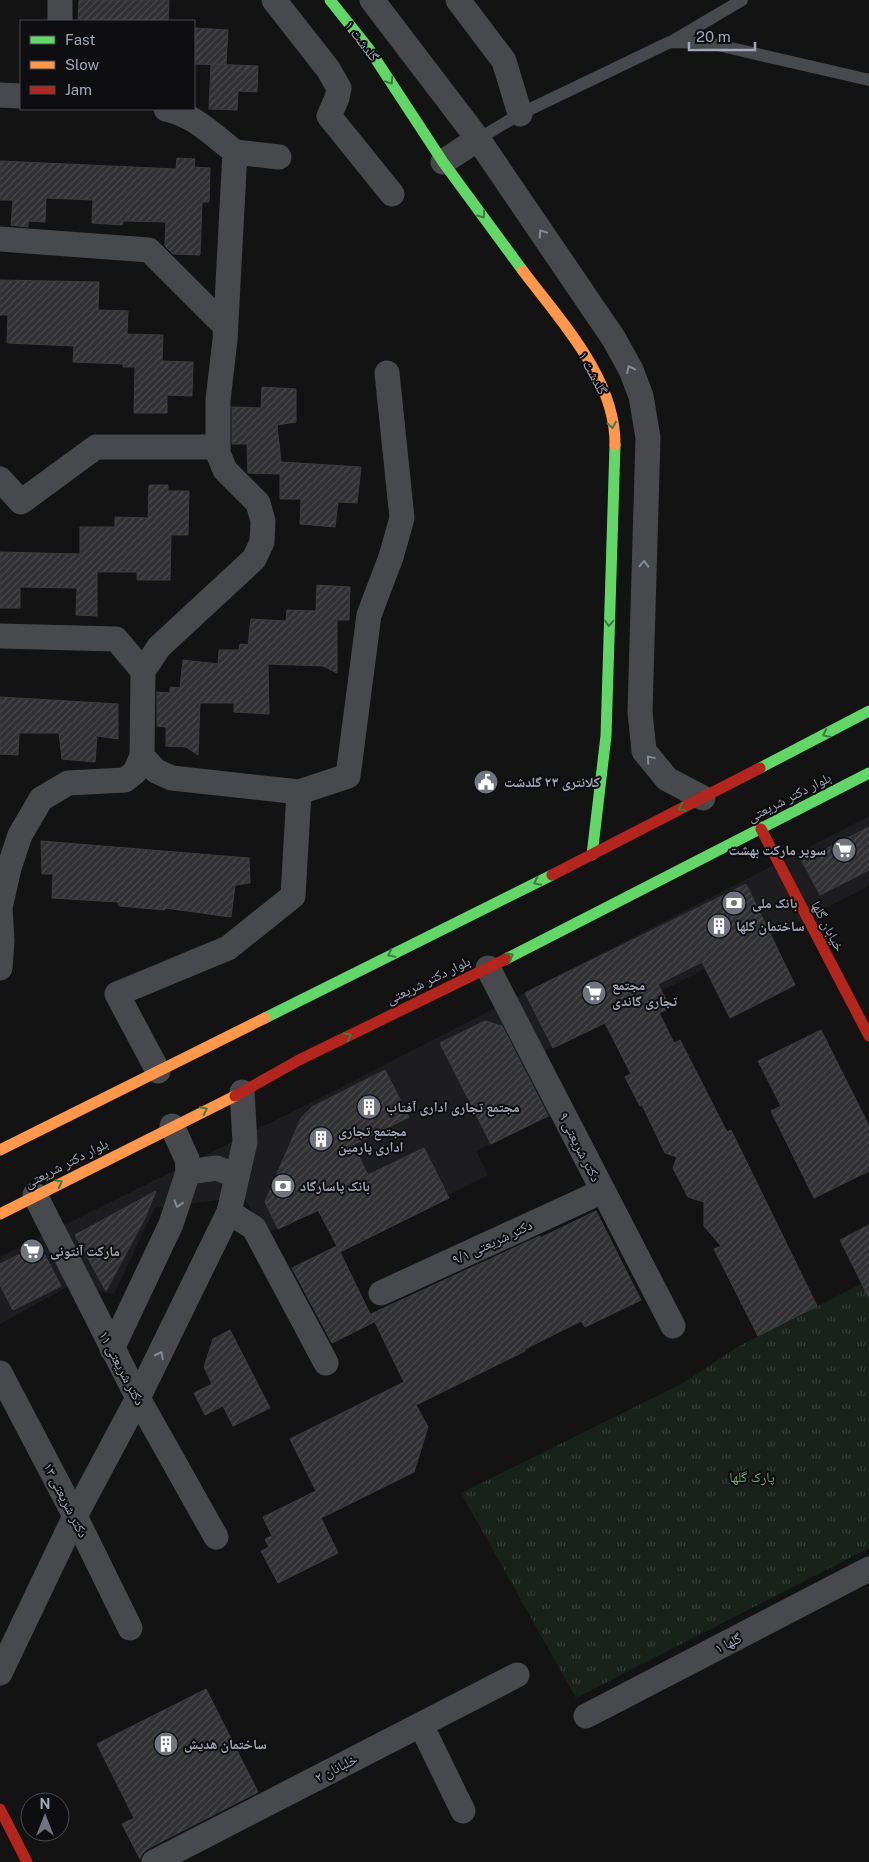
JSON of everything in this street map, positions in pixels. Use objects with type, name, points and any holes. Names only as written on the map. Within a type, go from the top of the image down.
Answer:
[{"type":"main road","name":"گلدشت ۱","points":[[330,0],[369,49],[443,162],[586,356],[601,384],[609,405],[615,441],[606,736],[592,855]]},
{"type":"main road","points":[[0,1150],[592,855],[869,711]]},
{"type":"main road","name":"بلوار دکتر شریعتی","points":[[0,1214],[242,1092],[298,1060],[488,968],[869,773]]},
{"type":"main road","name":"خیابان گلها","points":[[761,829],[869,1036]]},
{"type":"main road","points":[[1,1812],[27,1862]]},
{"type":"street","points":[[60,0],[60,20]]},
{"type":"street","points":[[274,0],[328,69],[339,88],[329,116],[392,194]]},
{"type":"street","points":[[372,0],[478,139],[614,338],[631,370],[641,396],[648,438],[640,712],[644,751],[667,779],[702,798]]},
{"type":"street","points":[[458,0],[504,61],[520,114]]},
{"type":"street","points":[[0,95],[20,96]]},
{"type":"street","points":[[171,110],[182,112],[235,152],[279,156]]},
{"type":"street","points":[[443,162],[478,139]]},
{"type":"street","points":[[0,968],[2,941],[0,908],[9,868],[20,835],[42,799],[68,783],[125,780],[135,772],[142,756],[143,671],[159,648],[254,558],[262,542],[263,521],[258,503],[225,470],[218,453],[218,400],[225,326],[235,152]]},
{"type":"street","points":[[0,239],[149,250],[225,326]]},
{"type":"street","points":[[142,756],[156,771],[172,778],[298,792],[348,776],[369,615],[391,557],[402,518],[387,373]]},
{"type":"street","points":[[0,479],[21,502],[96,446],[218,447]]},
{"type":"street","points":[[610,596],[643,596]]},
{"type":"street","points":[[0,636],[116,639],[143,671]]},
{"type":"street","points":[[158,1071],[117,994],[228,948],[293,896],[298,792]]},
{"type":"street","name":"دکتر شریعتی ۹","points":[[488,968],[673,1326]]},
{"type":"street","points":[[0,1673],[75,1516],[138,1398],[229,1212],[245,1142],[242,1092]]},
{"type":"street","points":[[112,1349],[171,1224],[188,1172],[187,1159],[172,1126]]},
{"type":"street","points":[[188,1172],[217,1168],[236,1176]]},
{"type":"street","name":"دکتر شریعتی ۹/۱","points":[[381,1293],[603,1191]]},
{"type":"street","name":"۱۱ دکتر شریعتی","points":[[35,1195],[112,1349],[216,1537]]},
{"type":"street","points":[[229,1212],[254,1228],[326,1363]]},
{"type":"street","name":"۱۳ دکتر شریعتی","points":[[0,1373],[75,1516],[130,1628]]},
{"type":"street","name":"۱ گلها","points":[[586,1716],[869,1569]]},
{"type":"street","name":"۲ خلبانان","points":[[154,1862],[518,1675]]},
{"type":"street","points":[[421,1724],[463,1811]]},
{"type":"lane","points":[[478,139],[520,114],[670,42],[742,0]]},
{"type":"lane","points":[[670,42],[709,43],[869,80]]},
{"type":"shaded area","points":[[869,816],[869,886],[527,1059],[557,1114],[490,1141],[491,1144],[476,1151],[488,1175],[448,1195],[432,1165],[264,1234],[244,1197],[155,1208],[114,1294],[67,1287],[0,1324],[0,1257],[312,1102]]},
{"type":"green space","name":"پارک گلها","points":[[869,1280],[869,1548],[576,1698],[461,1493],[683,1383],[739,1346]]},
{"type":"building","points":[[79,0],[169,0],[168,20],[78,20]]},
{"type":"building","points":[[195,28],[228,30],[226,65],[195,64]]},
{"type":"building","points":[[211,64],[258,66],[257,92],[238,91],[237,110],[209,109]]},
{"type":"building","points":[[177,158],[195,159],[194,167],[210,168],[209,202],[202,202],[200,255],[173,254],[165,246],[166,222],[123,221],[122,225],[92,223],[93,200],[46,198],[45,222],[28,221],[28,227],[11,225],[13,200],[0,200],[0,161],[176,169]]},
{"type":"building","points":[[0,280],[99,282],[98,310],[128,311],[127,334],[163,335],[162,361],[193,362],[192,396],[167,395],[167,413],[134,413],[135,367],[123,367],[123,364],[73,362],[74,346],[7,343],[8,315],[0,315]]},
{"type":"building","points":[[262,387],[296,389],[296,422],[277,425],[281,462],[361,467],[357,503],[338,502],[335,527],[300,524],[301,499],[280,499],[280,474],[248,473],[247,444],[232,444],[232,407],[261,408]]},
{"type":"building","points":[[149,485],[168,485],[168,491],[189,491],[188,535],[171,535],[170,580],[137,580],[137,572],[97,572],[97,616],[76,615],[77,588],[20,587],[20,608],[0,608],[0,552],[80,554],[80,527],[115,527],[115,517],[148,518]]},
{"type":"building","points":[[317,585],[350,587],[349,620],[337,620],[337,673],[323,666],[268,664],[269,714],[234,712],[234,703],[200,703],[198,755],[186,747],[166,746],[166,727],[157,726],[157,692],[170,693],[170,687],[180,688],[183,660],[218,664],[219,650],[239,650],[240,644],[248,645],[251,619],[286,621],[287,610],[316,611]]},
{"type":"building","points":[[0,697],[118,704],[118,739],[97,736],[95,762],[62,759],[59,733],[19,733],[18,755],[0,754]]},
{"type":"building","points":[[869,827],[869,870],[820,895],[802,861]]},
{"type":"building","points":[[41,841],[249,858],[250,883],[235,885],[231,917],[165,908],[165,910],[119,906],[118,902],[52,898],[53,874],[42,874]]},
{"type":"building","points":[[746,884],[795,985],[730,1018],[702,962],[658,984],[670,1008],[659,1013],[674,1043],[680,1040],[727,1132],[731,1130],[817,1306],[758,1336],[714,1249],[721,1246],[704,1226],[704,1202],[688,1197],[673,1168],[677,1157],[665,1153],[642,1105],[640,1106],[625,1077],[631,1074],[605,1023],[553,1048],[525,993]]},
{"type":"building","points":[[485,1021],[502,1026],[548,1116],[491,1144],[440,1043]]},
{"type":"building","points":[[821,1030],[869,1126],[869,1171],[814,1198],[771,1111],[781,1106],[758,1061]]},
{"type":"building","points":[[385,1070],[409,1117],[353,1145],[368,1175],[424,1148],[449,1198],[340,1252],[374,1322],[332,1343],[292,1268],[337,1246],[318,1210],[278,1229],[265,1202],[301,1118],[312,1107]]},
{"type":"building","points":[[156,1191],[144,1220],[106,1291],[75,1235]]},
{"type":"building","points":[[596,1211],[641,1300],[585,1327],[581,1321],[416,1405],[428,1427],[414,1472],[321,1518],[338,1553],[278,1583],[261,1551],[269,1547],[265,1539],[272,1536],[263,1517],[316,1491],[290,1439],[404,1382],[371,1314]]},
{"type":"building","points":[[869,1225],[869,1298],[840,1240]]},
{"type":"building","points":[[37,1240],[61,1286],[13,1310],[0,1285],[0,1264],[22,1253],[20,1249]]},
{"type":"building","points":[[230,1330],[270,1408],[233,1426],[223,1406],[205,1415],[194,1393],[212,1384],[204,1367],[213,1339]]},
{"type":"building","points":[[206,1689],[258,1792],[147,1849],[140,1859],[122,1824],[134,1818],[97,1744]]},
{"type":"traffic: fast","points":[[330,0],[369,49],[443,162],[523,271]]},
{"type":"traffic: fast","points":[[592,855],[606,736],[615,445]]},
{"type":"traffic: fast","points":[[760,768],[869,711]]},
{"type":"traffic: fast","points":[[506,959],[869,773]]},
{"type":"traffic: fast","points":[[265,1018],[552,875]]},
{"type":"traffic: slow","points":[[523,271],[569,330],[596,374],[606,397],[613,421],[615,445]]},
{"type":"traffic: slow","points":[[0,1150],[265,1018]]},
{"type":"traffic: slow","points":[[0,1214],[235,1096]]},
{"type":"traffic: jam","points":[[552,875],[760,768]]},
{"type":"traffic: jam","points":[[761,829],[869,1036]]},
{"type":"traffic: jam","points":[[235,1096],[299,1060],[506,959]]},
{"type":"traffic: jam","points":[[0,1809],[27,1862]]},
{"type":"place","name":"کلانتری ۲۳ گلدشت","points":[[486,782]]},
{"type":"place","name":"سوپر مارکت بهشت","points":[[844,850]]},
{"type":"place","name":"بانک ملی","points":[[734,903]]},
{"type":"place","name":"ساختمان گلها","points":[[719,926]]},
{"type":"place","name":"مجتمع تجاری گاندی","points":[[594,993]]},
{"type":"place","name":"مجتمع تجاری اداری آفتاب","points":[[369,1107]]},
{"type":"place","name":"مجتمع تجاری اداری پارمین","points":[[321,1139]]},
{"type":"place","name":"بانک پاسارگاد","points":[[283,1186]]},
{"type":"place","name":"مارکت آنتونی","points":[[32,1251]]},
{"type":"place","name":"ساختمان هدیش","points":[[166,1744]]}]
